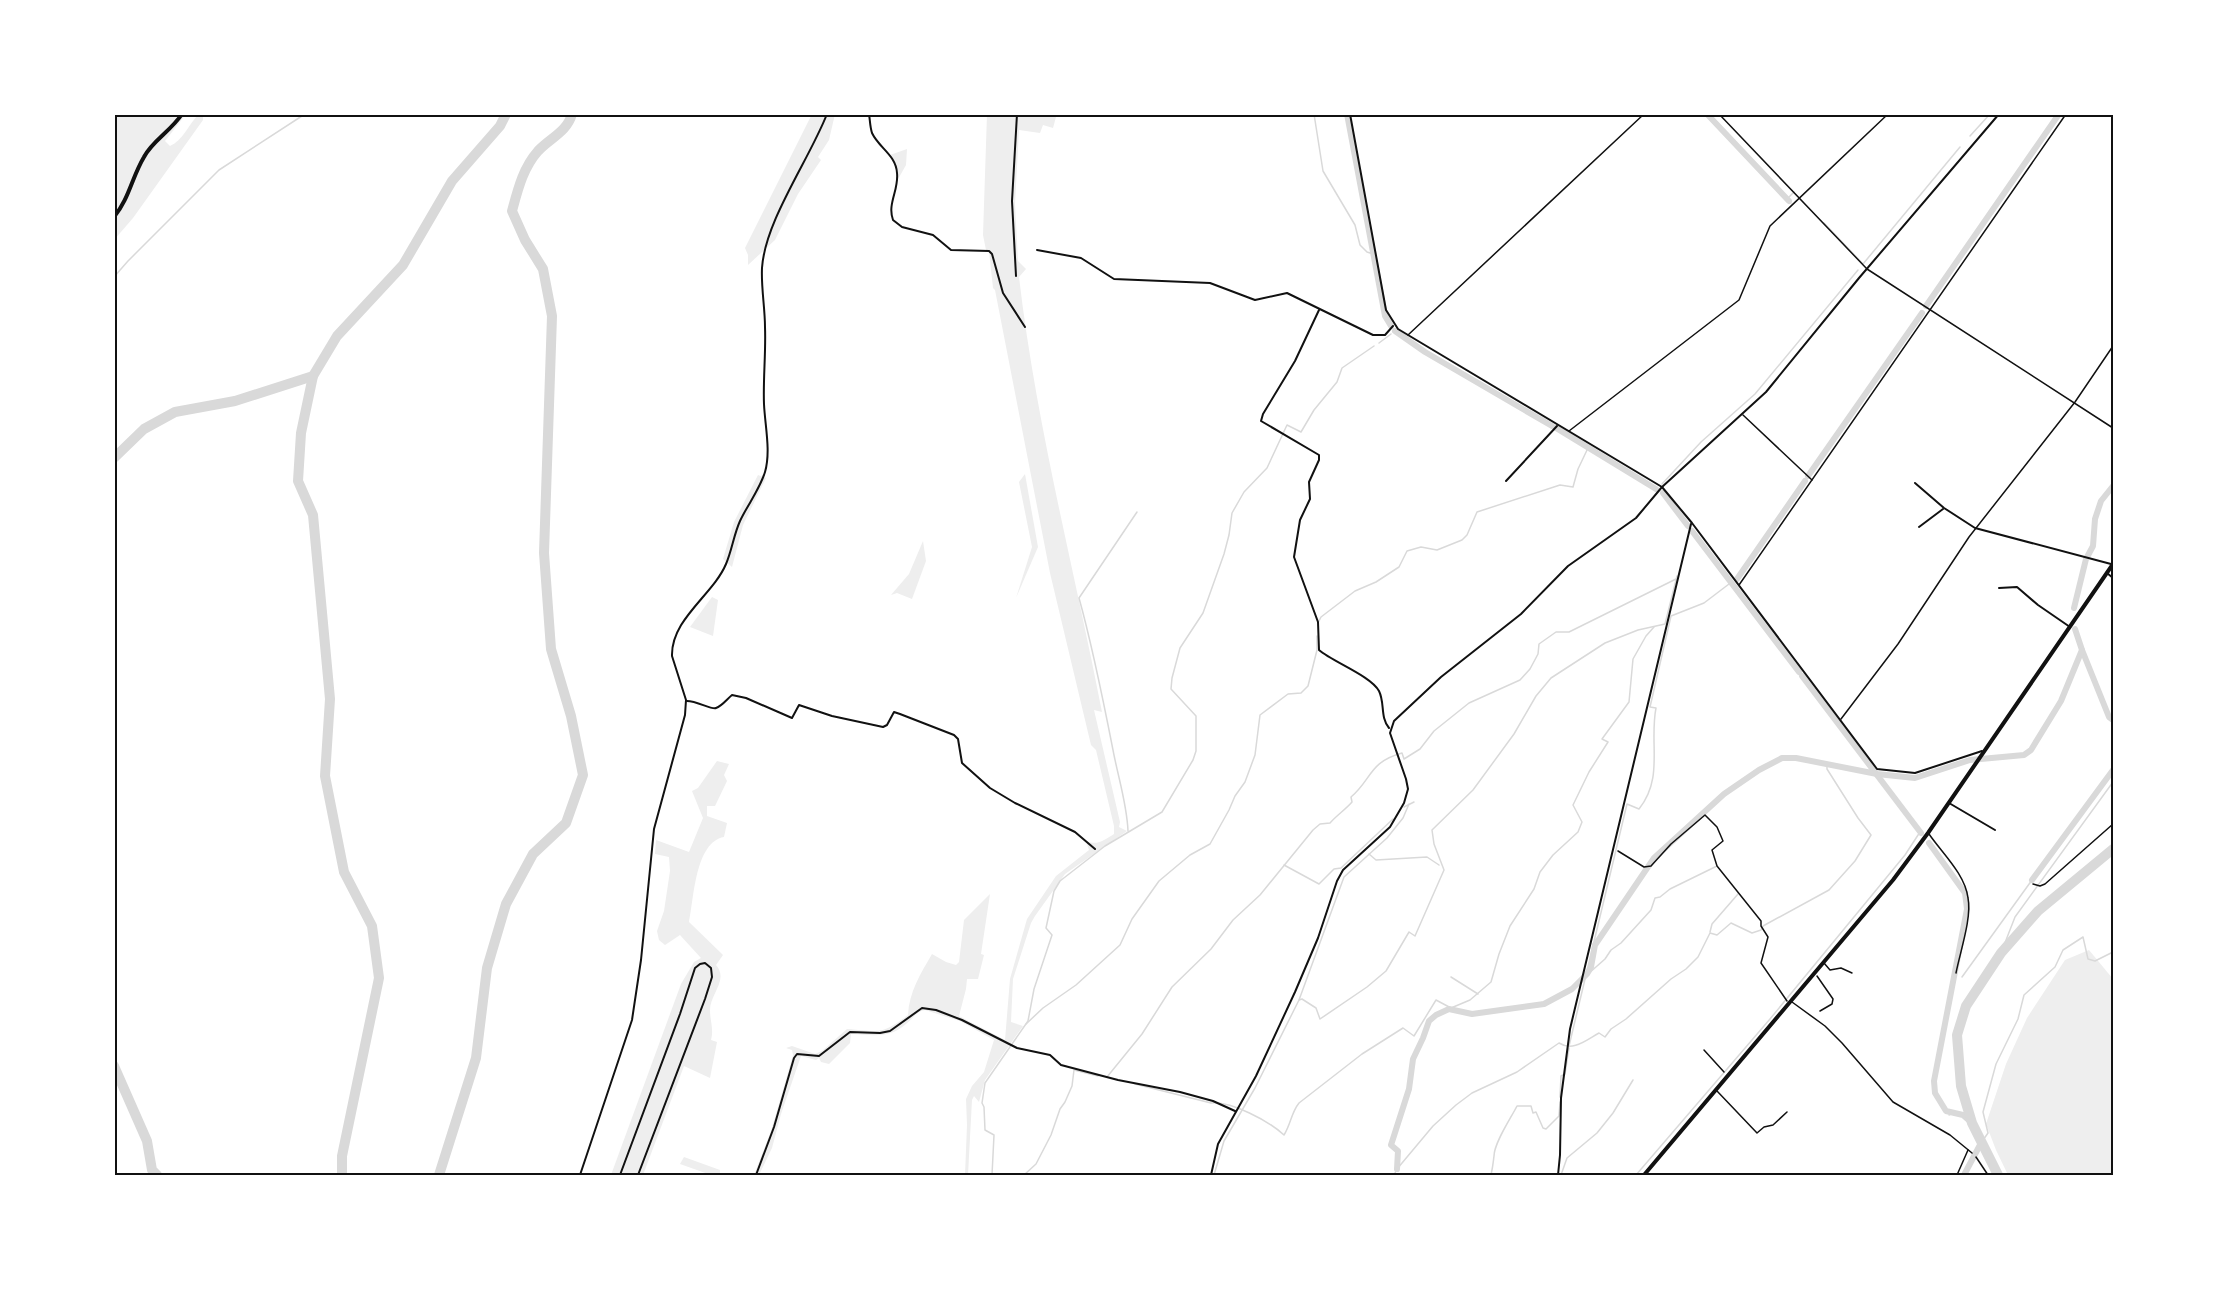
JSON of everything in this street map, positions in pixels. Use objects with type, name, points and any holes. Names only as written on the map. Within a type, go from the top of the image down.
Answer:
[{"type":"main road","points":[[114,217],[127,198],[144,156],[170,131],[182,114]]},
{"type":"main road","points":[[1644,1175],[1893,880],[1926,837],[2113,564]]},
{"type":"street","points":[[580,1175],[632,1020],[640,971],[654,829],[682,730],[686,700],[672,656],[673,641],[683,623],[705,596],[726,564],[740,521],[761,482],[767,462],[762,269],[765,251],[775,221],[819,135],[827,114]]},
{"type":"street","points":[[869,114],[873,134],[890,155],[897,171],[892,203],[893,220],[902,227],[933,235],[951,250],[988,251],[992,254],[1003,292],[1024,327]]},
{"type":"street","points":[[1016,276],[1012,201],[1017,114]]},
{"type":"street","points":[[1350,114],[1386,310],[1394,326],[1661,489],[1692,523],[1877,769],[1914,773],[1984,750]]},
{"type":"street","points":[[1390,730],[1399,716],[1441,677],[1521,614],[1568,566],[1636,518],[1661,489],[1766,392],[1999,114]]},
{"type":"street","points":[[1037,250],[1081,258],[1114,279],[1209,283],[1255,300],[1287,293],[1373,335],[1385,335],[1394,326]]},
{"type":"street","points":[[1211,1175],[1218,1144],[1256,1076],[1295,992],[1318,938],[1337,881],[1343,870],[1390,827],[1404,803],[1408,789],[1390,730],[1383,718],[1378,689],[1319,650],[1318,622],[1294,557],[1300,520],[1310,499],[1309,482],[1319,455],[1261,421],[1295,361],[1319,310]]},
{"type":"street","points":[[1506,481],[1557,426]]},
{"type":"street","points":[[1915,483],[1944,508],[1975,528],[2113,564]]},
{"type":"street","points":[[1919,527],[1944,508]]},
{"type":"street","points":[[1558,1175],[1564,1062],[1580,981],[1692,523]]},
{"type":"street","points":[[2107,573],[2113,578]]},
{"type":"street","points":[[1999,588],[2017,587],[2038,605],[2070,626]]},
{"type":"street","points":[[686,700],[696,701],[710,709],[716,709],[732,695],[746,698],[792,718],[799,705],[832,716],[884,727],[893,713],[897,712],[954,735],[958,738],[962,763],[990,788],[1015,803],[1070,829],[1095,849]]},
{"type":"street","points":[[1948,803],[1995,830]]},
{"type":"street","points":[[620,1175],[695,968],[705,963],[711,968],[712,977],[638,1175]]},
{"type":"street","points":[[756,1175],[774,1127],[794,1058],[798,1053],[819,1056],[850,1032],[890,1031],[918,1009],[924,1007],[962,1020],[1017,1048],[1050,1055],[1061,1065],[1118,1080],[1180,1092],[1213,1101],[1235,1111]]},
{"type":"lane","points":[[1408,336],[1644,114]]},
{"type":"lane","points":[[1719,114],[1867,269],[2113,428]]},
{"type":"lane","points":[[1568,431],[1739,300],[1770,226],[1888,114]]},
{"type":"lane","points":[[1739,586],[2066,114]]},
{"type":"lane","points":[[1841,720],[1898,644],[1975,528],[2075,402],[2113,346]]},
{"type":"lane","points":[[1742,414],[1813,480]]},
{"type":"lane","points":[[2033,884],[2040,886],[2044,884],[2113,824]]},
{"type":"lane","points":[[1926,837],[1961,879],[1968,896],[1967,916],[1956,973]]},
{"type":"lane","points":[[1824,963],[1830,970],[1841,968],[1852,974]]},
{"type":"lane","points":[[1790,1003],[1825,1026],[1893,1102],[1944,1130],[1972,1153]]},
{"type":"lane","points":[[1716,1090],[1757,1133],[1764,1127],[1773,1125],[1787,1112]]},
{"type":"lane","points":[[1957,1175],[1969,1149]]},
{"type":"lane","points":[[1976,1157],[1988,1175]]},
{"type":"path","points":[[1613,849],[1645,867],[1651,866],[1671,844],[1705,815],[1717,827],[1723,841],[1712,850],[1717,866],[1761,921],[1761,926],[1768,937],[1761,963],[1790,1003]]},
{"type":"path","points":[[1815,973],[1833,999],[1832,1004],[1820,1011]]},
{"type":"path","points":[[1704,1050],[1728,1076]]},
{"type":"shaded area","points":[[114,114],[186,114],[165,141],[170,146],[182,137],[197,116],[203,115],[203,120],[133,218],[114,240]]},
{"type":"shaded area","points":[[812,114],[835,114],[829,140],[818,157],[821,160],[798,194],[775,240],[748,265],[745,248]]},
{"type":"shaded area","points":[[987,114],[1048,114],[1056,117],[1053,128],[1043,125],[1040,133],[1019,130],[1015,204],[1018,261],[1026,269],[1019,277],[1045,441],[1102,712],[1094,710],[1120,822],[1119,827],[1127,831],[1065,874],[1031,923],[1013,979],[1011,1022],[1023,1026],[985,1080],[979,1102],[974,1096],[972,1100],[968,1175],[965,1175],[966,1099],[972,1086],[984,1072],[994,1040],[960,1021],[925,1010],[919,1012],[894,1032],[880,1035],[851,1034],[850,1043],[829,1064],[821,1062],[819,1058],[816,1060],[801,1056],[772,1148],[759,1175],[754,1175],[771,1131],[793,1055],[792,1050],[786,1048],[792,1046],[815,1054],[822,1051],[847,1029],[879,1031],[908,1015],[913,991],[932,954],[956,965],[959,962],[964,920],[990,894],[981,954],[984,955],[978,979],[967,979],[959,1016],[1005,1040],[1010,979],[1027,919],[1056,876],[1089,850],[1086,841],[1097,843],[1114,834],[1096,750],[1091,745],[1050,573],[993,288],[989,251],[986,250],[983,235]]},
{"type":"shaded area","points":[[907,149],[906,165],[897,181],[897,171],[890,155]]},
{"type":"shaded area","points":[[1025,474],[1038,547],[1016,598],[1032,547],[1019,482]]},
{"type":"shaded area","points":[[758,475],[766,478],[743,525],[732,567],[723,559],[734,522]]},
{"type":"shaded area","points":[[923,541],[926,561],[912,599],[897,593],[891,595],[909,574]]},
{"type":"shaded area","points":[[712,597],[718,600],[713,636],[690,627]]},
{"type":"shaded area","points":[[717,761],[729,764],[724,775],[727,781],[715,806],[707,806],[707,816],[727,823],[724,837],[714,841],[702,860],[689,922],[723,955],[716,965],[721,976],[710,1010],[711,1040],[717,1042],[710,1078],[684,1066],[643,1175],[611,1175],[681,984],[694,962],[701,958],[680,935],[665,945],[659,940],[657,931],[664,911],[670,871],[669,857],[655,854],[656,840],[689,852],[703,818],[692,791],[698,788]]},
{"type":"shaded area","points":[[2089,950],[2113,979],[2113,1175],[2008,1175],[1986,1124],[2006,1064],[2027,1018],[2065,960]]},
{"type":"shaded area","points":[[684,1157],[720,1170],[720,1175],[711,1175],[680,1164]]},
{"type":"waterway","points":[[114,277],[219,170],[305,114]]},
{"type":"waterway","points":[[342,1175],[342,1156],[379,978],[372,926],[344,872],[325,776],[330,699],[313,515],[298,481],[301,433],[313,376],[337,336],[403,265],[452,181],[500,126],[506,114]]},
{"type":"waterway","points":[[439,1175],[476,1058],[487,968],[506,904],[533,854],[566,823],[583,775],[571,716],[551,649],[544,553],[552,316],[543,269],[525,240],[512,211],[528,164],[538,151],[566,126],[572,114]]},
{"type":"waterway","points":[[1314,114],[1323,171],[1355,225],[1360,245],[1373,254]]},
{"type":"waterway","points":[[1347,114],[1385,316],[1391,326]]},
{"type":"waterway","points":[[1707,114],[1789,201]]},
{"type":"waterway","points":[[1970,136],[1990,114]]},
{"type":"waterway","points":[[1926,306],[2059,114]]},
{"type":"waterway","points":[[1824,223],[1863,264],[1960,147]]},
{"type":"waterway","points":[[1788,202],[1786,200],[1794,192]]},
{"type":"waterway","points":[[1662,484],[1701,442],[1755,394],[1858,270]]},
{"type":"waterway","points":[[1808,476],[1922,313]]},
{"type":"waterway","points":[[1395,331],[1425,352],[1552,426]]},
{"type":"waterway","points":[[1379,343],[1391,334]]},
{"type":"waterway","points":[[992,1175],[994,1135],[985,1130],[982,1103],[985,1083],[1028,1021],[1034,989],[1052,935],[1046,928],[1054,891],[1060,881],[1105,846],[1162,812],[1193,760],[1196,751],[1196,716],[1171,689],[1172,678],[1180,648],[1203,613],[1224,554],[1232,513],[1244,492],[1267,468],[1287,425],[1301,432],[1314,410],[1337,382],[1342,368],[1374,346]]},
{"type":"waterway","points":[[114,458],[144,429],[175,412],[235,401],[313,376]]},
{"type":"waterway","points":[[1556,428],[1656,489]]},
{"type":"waterway","points":[[1318,623],[1321,617],[1355,591],[1376,582],[1399,567],[1407,551],[1421,547],[1437,550],[1462,540],[1467,535],[1477,512],[1560,485],[1573,487],[1588,448]]},
{"type":"waterway","points":[[1737,579],[1805,481]]},
{"type":"waterway","points":[[2074,608],[2086,559],[2093,546],[2095,519],[2101,501],[2113,486]]},
{"type":"waterway","points":[[1663,493],[1688,526]]},
{"type":"waterway","points":[[1128,831],[1102,693],[1079,598],[1137,512]]},
{"type":"waterway","points":[[1692,531],[1799,672]]},
{"type":"waterway","points":[[1299,1000],[1302,999],[1316,1008],[1320,1019],[1386,971],[1409,932],[1415,936],[1444,870],[1434,844],[1432,830],[1473,790],[1514,734],[1536,696],[1551,678],[1605,643],[1638,630],[1665,624],[1677,576]]},
{"type":"waterway","points":[[1107,1077],[1142,1034],[1172,987],[1211,949],[1233,920],[1260,895],[1313,830],[1320,824],[1330,823],[1352,802],[1351,797],[1377,766],[1402,753],[1404,759],[1420,749],[1434,731],[1469,703],[1520,680],[1530,669],[1538,654],[1539,644],[1556,632],[1569,632],[1676,579]]},
{"type":"waterway","points":[[1569,1046],[1627,804],[1639,809],[1647,797],[1654,773],[1656,708],[1650,707],[1671,616],[1704,603],[1729,584]]},
{"type":"waterway","points":[[1135,1084],[1211,1103],[1229,1105],[1260,1118],[1284,1135],[1299,1103],[1362,1054],[1403,1028],[1414,1036],[1436,1000],[1451,1008],[1470,1000],[1491,982],[1510,926],[1534,889],[1540,872],[1553,855],[1578,832],[1582,822],[1573,805],[1589,772],[1608,742],[1602,739],[1629,702],[1633,659],[1654,627]]},
{"type":"waterway","points":[[1397,1169],[1398,1151],[1391,1145],[1409,1089],[1413,1059],[1429,1021],[1436,1015],[1449,1009],[1472,1014],[1544,1004],[1572,989],[1587,974],[1591,967],[1595,945],[1654,858],[1724,794],[1759,770],[1782,758],[1796,758],[1877,774],[1915,778],[1970,760],[2024,755],[2031,750],[2061,701],[2082,650],[2075,629]]},
{"type":"waterway","points":[[1026,1024],[1043,1008],[1076,985],[1120,945],[1132,919],[1159,881],[1190,855],[1210,844],[1235,796],[1245,782],[1255,755],[1260,715],[1288,694],[1301,693],[1308,686],[1317,650],[1317,636]]},
{"type":"waterway","points":[[2082,650],[2109,717],[2113,720]]},
{"type":"waterway","points":[[1802,676],[1921,833]]},
{"type":"waterway","points":[[1394,1175],[1433,1126],[1472,1093],[1517,1072],[1559,1043],[1574,1046],[1599,1033],[1605,1037],[1611,1029],[1686,969],[1698,957],[1710,933],[1717,935],[1731,923],[1752,933],[1761,930],[1763,926],[1829,890],[1855,861],[1871,835],[1827,769],[1827,764]]},
{"type":"waterway","points":[[2032,880],[2113,770]]},
{"type":"waterway","points":[[2001,953],[2015,917],[2113,782]]},
{"type":"waterway","points":[[1404,807],[1414,802]]},
{"type":"waterway","points":[[1214,1175],[1224,1141],[1255,1088],[1299,1000],[1344,877],[1387,838],[1403,818],[1409,804]]},
{"type":"waterway","points":[[1284,865],[1319,884],[1334,869],[1341,868],[1393,819]]},
{"type":"waterway","points":[[1636,1175],[1770,1019],[1905,855],[1920,832]]},
{"type":"waterway","points":[[1929,843],[1965,893],[1967,909],[1934,1081],[1935,1093],[1946,1111],[1963,1115],[1972,1123]]},
{"type":"waterway","points":[[1998,1175],[1972,1123],[1961,1086],[1957,1035],[1966,1006],[2001,953],[2038,911],[2113,849]]},
{"type":"waterway","points":[[1369,854],[1376,860],[1427,857],[1439,865]]},
{"type":"waterway","points":[[1588,974],[1651,910],[1655,898],[1717,866]]},
{"type":"waterway","points":[[1962,977],[2032,880]]},
{"type":"waterway","points":[[1710,932],[1712,924],[1738,894]]},
{"type":"waterway","points":[[1981,1143],[1988,1133],[1983,1112],[1996,1064],[2018,1019],[2024,995],[2055,967],[2063,950],[2083,937],[2088,959],[2095,961],[2113,952]]},
{"type":"waterway","points":[[1451,977],[1478,994]]},
{"type":"waterway","points":[[1560,1097],[1561,1076],[1565,1074],[1569,1048]]},
{"type":"waterway","points":[[114,1066],[147,1141],[152,1170],[157,1175]]},
{"type":"waterway","points":[[1024,1175],[1036,1164],[1051,1135],[1060,1109],[1072,1086],[1074,1070],[1098,1076]]},
{"type":"waterway","points":[[1561,1175],[1567,1158],[1597,1133],[1613,1113],[1633,1080]]},
{"type":"waterway","points":[[1491,1175],[1497,1144],[1517,1106],[1531,1106],[1533,1113],[1536,1112],[1543,1128],[1546,1129],[1559,1116],[1560,1102]]},
{"type":"waterway","points":[[1964,1175],[1981,1143]]}]
